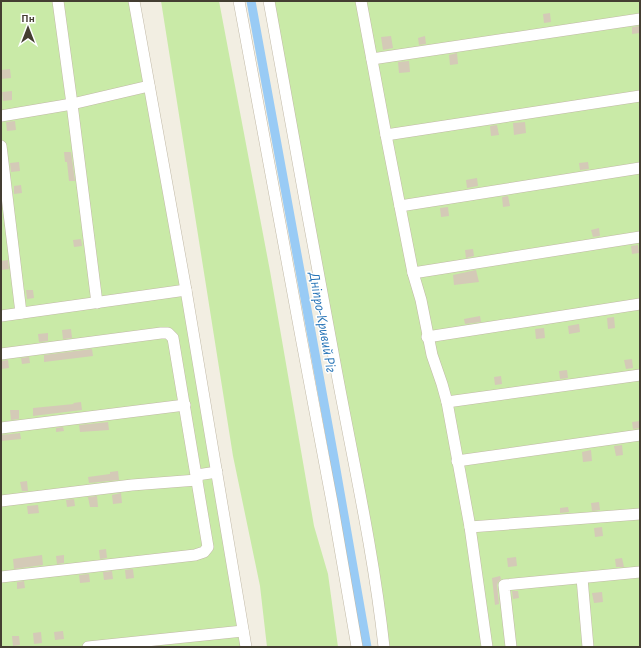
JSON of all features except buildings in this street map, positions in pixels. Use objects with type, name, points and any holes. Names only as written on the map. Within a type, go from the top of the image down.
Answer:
[{"type":"street","points":[[58,1],[96,303]]},
{"type":"street","points":[[134,1],[186,290],[246,647]]},
{"type":"street","points":[[239,1],[332,502],[356,647]]},
{"type":"street","points":[[269,1],[320,284],[366,526],[384,647]]},
{"type":"street","points":[[361,1],[413,273],[421,300],[427,337],[447,402],[470,527],[487,647]]},
{"type":"street","points":[[372,59],[640,19]]},
{"type":"street","points":[[1,116],[72,104],[149,86]]},
{"type":"street","points":[[386,135],[640,96]]},
{"type":"street","points":[[1,146],[21,313]]},
{"type":"street","points":[[400,206],[640,168]]},
{"type":"street","points":[[413,273],[640,237]]},
{"type":"street","points":[[1,316],[186,290]]},
{"type":"street","points":[[427,337],[640,304]]},
{"type":"street","points":[[1,354],[168,333],[173,338],[175,344],[208,547],[204,552],[195,555],[1,577]]},
{"type":"street","points":[[447,402],[640,375]]},
{"type":"street","points":[[1,428],[185,405]]},
{"type":"street","points":[[457,461],[640,435]]},
{"type":"street","points":[[1,501],[197,478],[217,472]]},
{"type":"street","points":[[470,527],[640,514]]},
{"type":"street","points":[[511,647],[504,585],[640,572]]},
{"type":"street","points":[[582,578],[588,647]]},
{"type":"street","points":[[88,647],[243,631]]},
{"type":"green space","points":[[1,1],[134,1],[246,647],[1,647]]},
{"type":"green space","points":[[161,1],[219,1],[270,271],[314,526],[328,574],[338,647],[267,647],[260,586],[233,456]]},
{"type":"green space","points":[[269,1],[640,1],[640,647],[384,647]]},
{"type":"waterway","name":"Дніпро-Кривий Ріг","points":[[251,1],[367,647]]}]
